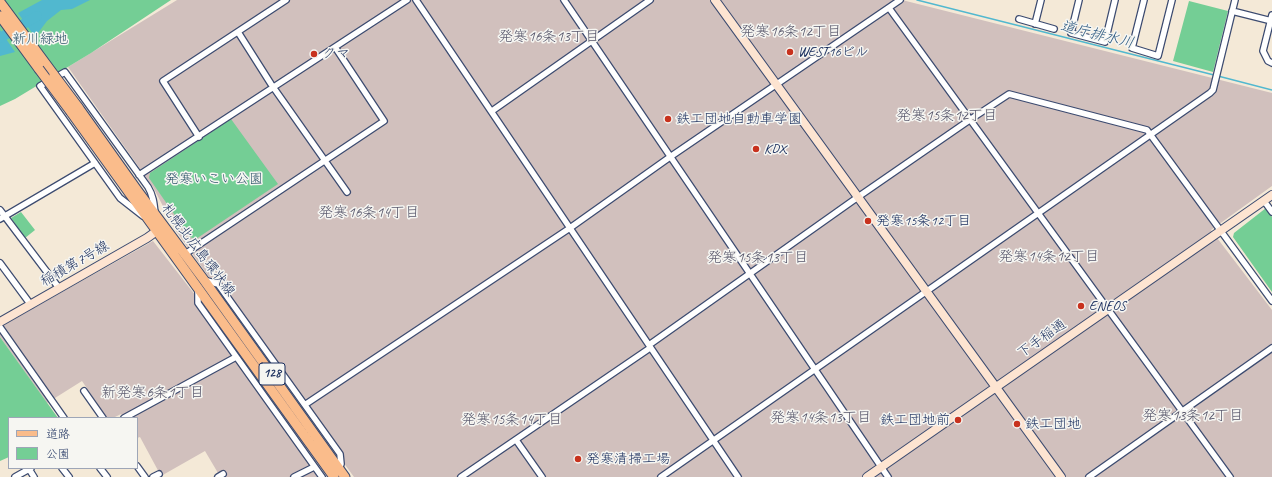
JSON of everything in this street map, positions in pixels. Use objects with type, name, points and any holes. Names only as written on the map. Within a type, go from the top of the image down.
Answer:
[{"type":"main road","name":"札幌北広島環状線","points":[[0,2],[74,110],[152,219],[185,254],[345,477]]},
{"type":"main road","name":"札幌北広島環状線","points":[[0,16],[74,110]]},
{"type":"main road","name":"札幌北広島環状線","points":[[160,228],[198,289],[334,477]]},
{"type":"street","points":[[199,136],[163,81],[286,0]]},
{"type":"street","points":[[139,175],[407,0]]},
{"type":"street","points":[[416,0],[738,477]]},
{"type":"street","points":[[564,0],[888,477]]},
{"type":"street","points":[[492,111],[650,0]]},
{"type":"street","points":[[715,0],[1061,477]]},
{"type":"street","points":[[306,404],[570,228],[670,157],[900,0]]},
{"type":"street","points":[[1035,24],[1041,0]]},
{"type":"street","points":[[1079,0],[1071,33],[1105,42],[1115,0]]},
{"type":"street","points":[[1144,0],[1132,48],[1158,56],[1172,0]]},
{"type":"street","points":[[661,477],[1210,93],[1215,80],[1235,0]]},
{"type":"street","points":[[889,8],[1230,477]]},
{"type":"street","points":[[1232,11],[1272,19],[1263,51],[1268,61],[1272,62]]},
{"type":"street","points":[[1019,19],[1054,29]]},
{"type":"street","points":[[238,32],[273,87],[347,192]]},
{"type":"street","points":[[185,254],[384,121],[335,47]]},
{"type":"street","points":[[65,72],[152,192],[154,200],[152,219],[120,198],[40,86],[65,72]]},
{"type":"street","points":[[461,477],[650,347],[858,197],[1009,94],[1147,130],[1272,301]]},
{"type":"street","points":[[2,217],[95,163]]},
{"type":"street","name":"下手稲通","points":[[867,477],[1272,195]]},
{"type":"street","points":[[1264,200],[1272,212]]},
{"type":"street","points":[[0,210],[2,217],[59,288]]},
{"type":"street","name":"稲積第7号線","points":[[0,323],[147,238],[160,228]]},
{"type":"street","points":[[0,263],[31,304]]},
{"type":"street","points":[[204,280],[218,284],[306,404],[340,454],[341,464],[339,469]]},
{"type":"street","points":[[198,289],[198,303],[322,477]]},
{"type":"street","points":[[0,323],[63,417]]},
{"type":"street","points":[[1089,477],[1272,348]]},
{"type":"street","points":[[126,417],[236,357]]},
{"type":"street","points":[[84,390],[102,417]]},
{"type":"street","points":[[516,440],[542,477]]},
{"type":"street","points":[[138,467],[145,477]]},
{"type":"street","points":[[294,477],[314,467]]},
{"type":"street","points":[[15,477],[28,469]]},
{"type":"street","points":[[63,469],[69,477]]},
{"type":"street","points":[[101,469],[107,477]]},
{"type":"street","points":[[153,477],[159,474]]},
{"type":"shaded area","points":[[177,0],[902,0],[1272,93],[1272,186],[1211,230],[1272,310],[1272,477],[354,477],[176,231],[153,187],[68,67]]},
{"type":"shaded area","points":[[153,241],[203,305],[327,477],[213,477],[218,473],[205,451],[161,476],[140,437],[138,438],[138,417],[122,417],[121,414],[115,417],[106,417],[82,381],[47,403],[0,337],[0,327]]},
{"type":"green space","name":"新川緑地","points":[[0,0],[171,0],[91,53],[15,99],[0,106]]},
{"type":"green space","points":[[1189,1],[1228,11],[1213,72],[1173,61]]},
{"type":"green space","name":"発寒いこい公園","points":[[231,119],[278,184],[196,239],[190,237],[149,178],[150,173]]},
{"type":"green space","points":[[1266,208],[1272,217],[1272,292],[1233,237],[1234,233]]},
{"type":"green space","points":[[21,212],[35,230],[25,238],[11,218]]},
{"type":"green space","points":[[0,337],[57,417],[8,417],[8,457],[0,461]]},
{"type":"water","points":[[42,0],[90,0],[72,9],[61,10],[47,21],[35,37],[18,13]]},
{"type":"water","points":[[0,30],[15,52],[0,56]]},
{"type":"waterway","name":"道庁排水川","points":[[917,0],[1214,75]]},
{"type":"waterway","points":[[0,38],[37,16]]},
{"type":"waterway","name":"道庁排水川","points":[[1218,76],[1272,90]]},
{"type":"place","name":"WEST16ビル","points":[[790,52]]},
{"type":"place","name":"クマ","points":[[314,54]]},
{"type":"place","name":"鉄工団地自動車学園","points":[[668,119]]},
{"type":"place","name":"KDX","points":[[756,149]]},
{"type":"place","name":"発寒15条12丁目","points":[[868,221]]},
{"type":"place","name":"ENEOS","points":[[1081,306]]},
{"type":"place","name":"鉄工団地前","points":[[958,420]]},
{"type":"place","name":"鉄工団地","points":[[1017,424]]},
{"type":"place","name":"発寒清掃工場","points":[[578,459]]},
{"type":"district","name":"発寒16条12丁目","points":[[791,32]]},
{"type":"district","name":"発寒16条13丁目","points":[[549,37]]},
{"type":"district","name":"発寒15条12丁目","points":[[947,116]]},
{"type":"district","name":"発寒16条14丁目","points":[[369,213]]},
{"type":"district","name":"発寒14条12丁目","points":[[1049,257]]},
{"type":"district","name":"発寒15条13丁目","points":[[758,258]]},
{"type":"district","name":"新発寒6条1丁目","points":[[153,393]]},
{"type":"district","name":"発寒13条12丁目","points":[[1193,416]]},
{"type":"district","name":"発寒14条13丁目","points":[[821,418]]},
{"type":"district","name":"発寒15条14丁目","points":[[512,420]]}]
